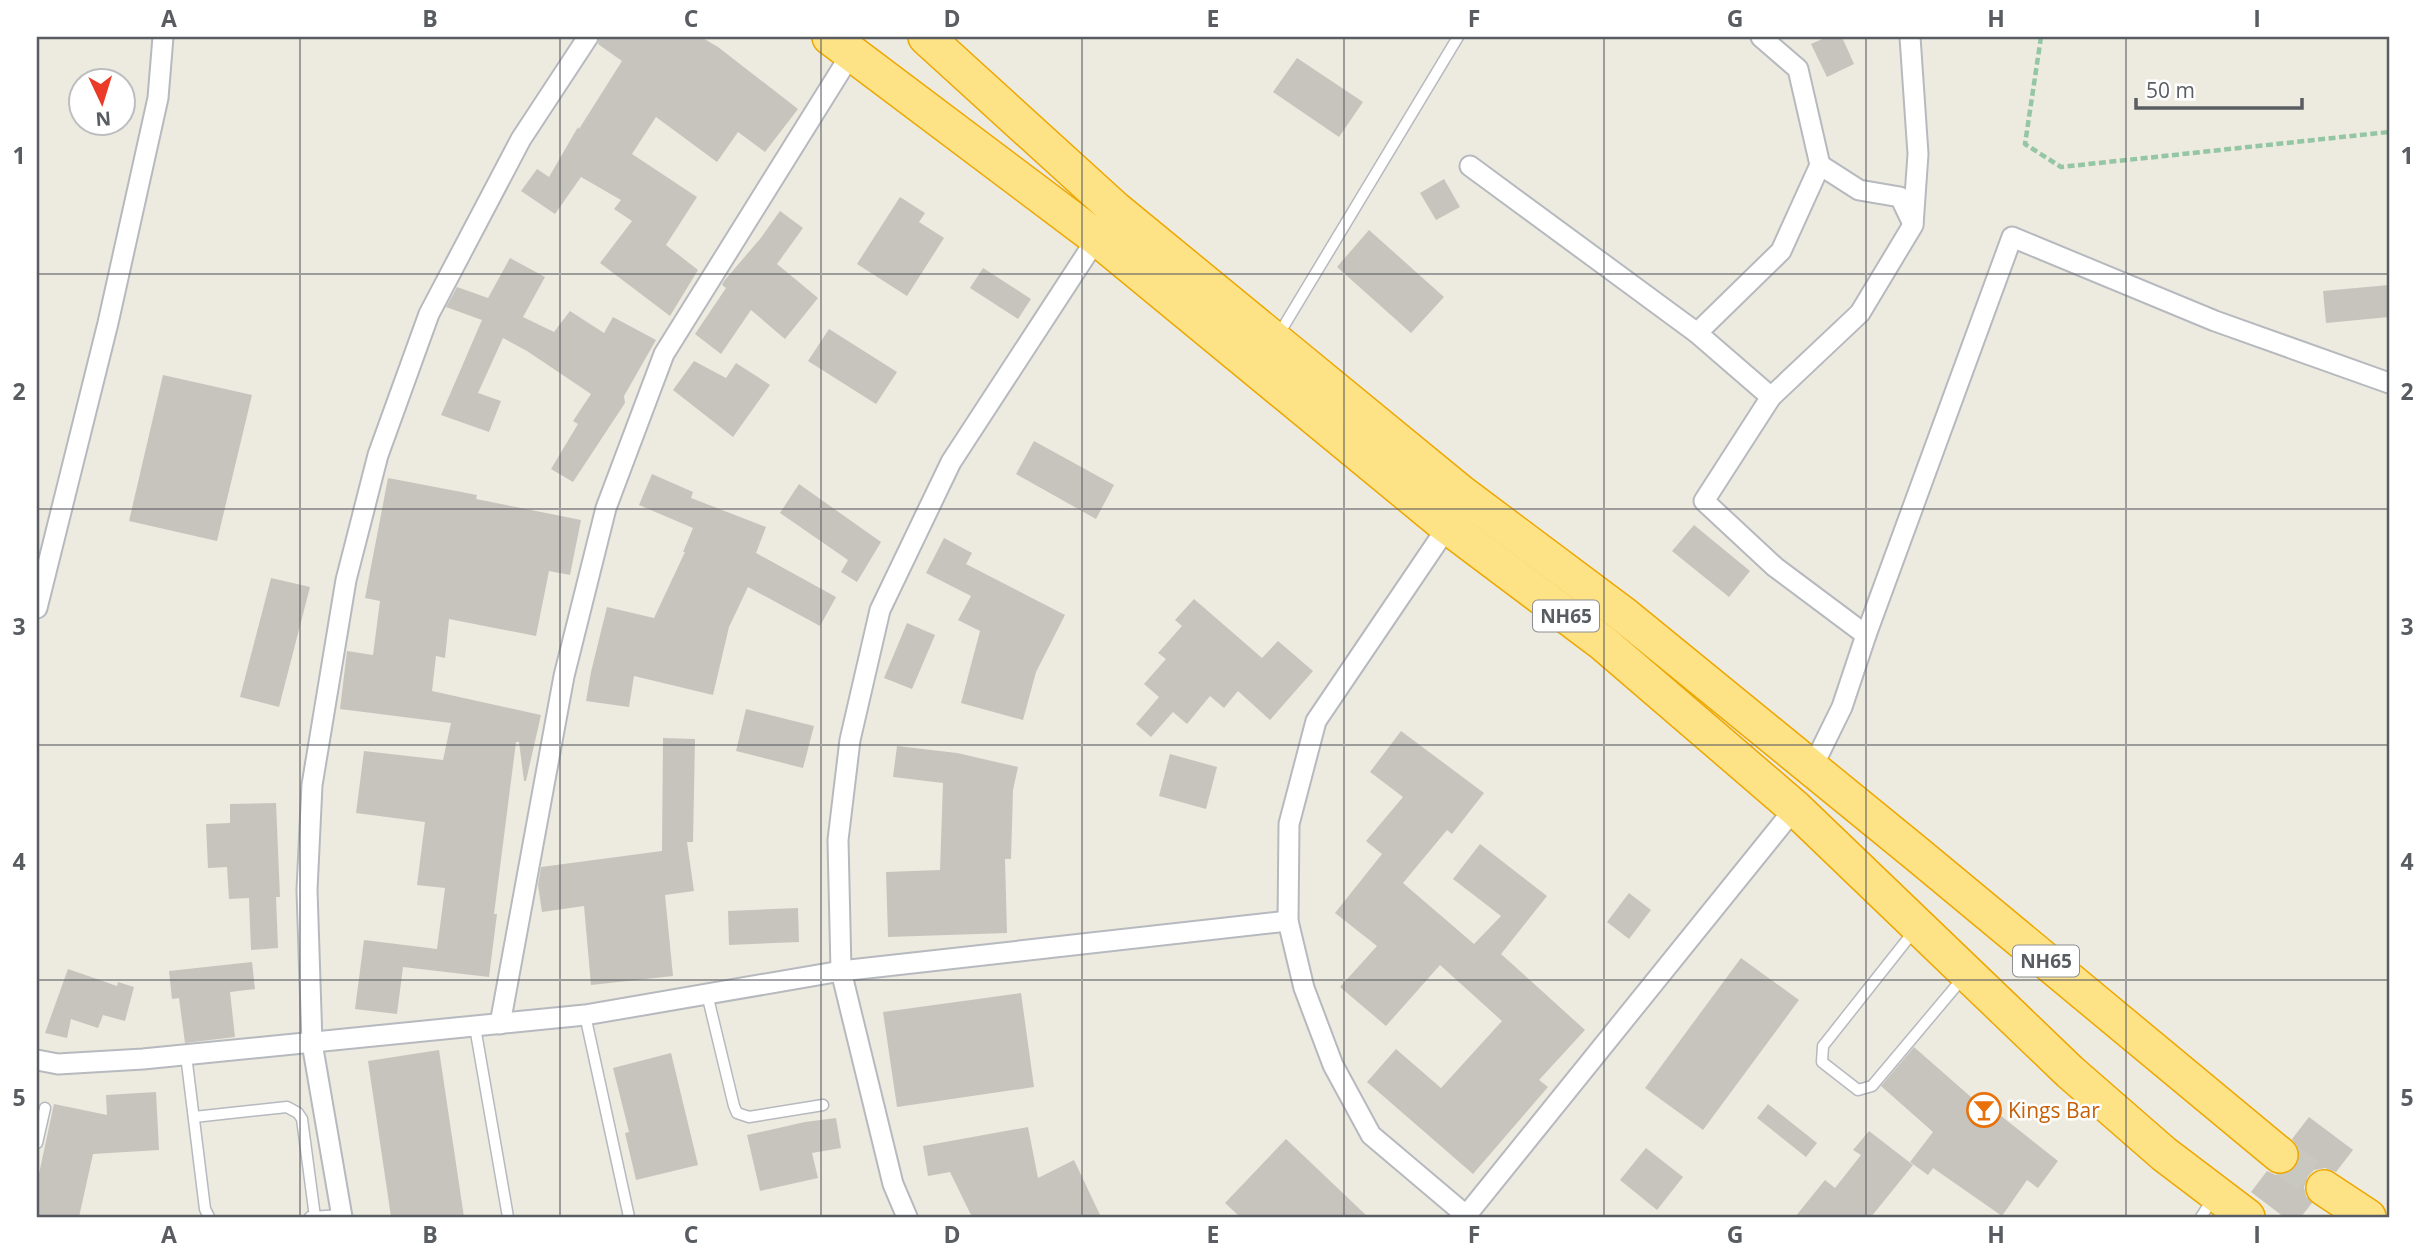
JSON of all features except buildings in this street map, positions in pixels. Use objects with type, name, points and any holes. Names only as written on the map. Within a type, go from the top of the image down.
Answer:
[{"type":"highway","name":"NH65","points":[[926,37],[1115,209],[1461,493],[1624,615],[2280,1155]]},
{"type":"highway","name":"NH65","points":[[840,45],[1097,238],[1448,526],[1603,643],[1795,808],[2070,1072],[2164,1154],[2208,1205],[2247,1217]]},
{"type":"highway","points":[[2323,1188],[2368,1217]]},
{"type":"street","points":[[37,608],[105,336],[144,164],[158,98],[163,37]]},
{"type":"street","points":[[342,1216],[312,1043],[307,891],[312,785],[346,580],[378,455],[429,314],[522,139],[588,37]]},
{"type":"street","points":[[1697,332],[1781,251],[1820,165],[1798,69],[1761,37]]},
{"type":"street","points":[[1866,635],[1775,567],[1704,501],[1771,397],[1860,313],[1913,225],[1918,155],[1910,37]]},
{"type":"street","points":[[500,1024],[564,676],[606,508],[664,354],[840,45]]},
{"type":"street","points":[[1820,165],[1859,190],[1900,197],[1913,225]]},
{"type":"street","points":[[1470,166],[1697,332],[1771,397]]},
{"type":"street","points":[[1812,768],[1842,707],[2012,237],[2215,321],[2389,383]]},
{"type":"street","points":[[907,1217],[893,1184],[841,971],[838,840],[850,740],[880,610],[951,462],[1097,238]]},
{"type":"street","points":[[1448,526],[1316,721],[1289,824],[1288,920],[1304,988],[1333,1065],[1371,1135],[1467,1217],[1795,808]]},
{"type":"street","points":[[37,1060],[58,1064],[186,1055],[584,1015],[841,971],[1288,920]]},
{"type":"lane","points":[[1275,341],[1458,37]]},
{"type":"lane","points":[[1918,926],[1823,1046],[1822,1062],[1858,1090],[1872,1086],[1967,973]]},
{"type":"lane","points":[[707,993],[737,1112],[750,1117],[823,1105]]},
{"type":"lane","points":[[584,1015],[629,1217]]},
{"type":"lane","points":[[475,1027],[508,1217]]},
{"type":"lane","points":[[186,1055],[205,1209],[209,1217]]},
{"type":"lane","points":[[194,1117],[287,1107],[298,1113],[302,1119],[316,1217]]},
{"type":"lane","points":[[37,1143],[45,1108]]},
{"type":"lane","points":[[310,1217],[342,1216]]},
{"type":"path","points":[[2041,37],[2025,144],[2062,166],[2389,132]]},
{"type":"tunnel","points":[[2280,1155],[2324,1188]]},
{"type":"place","name":"Kings Bar","points":[[1984,1110]]}]
